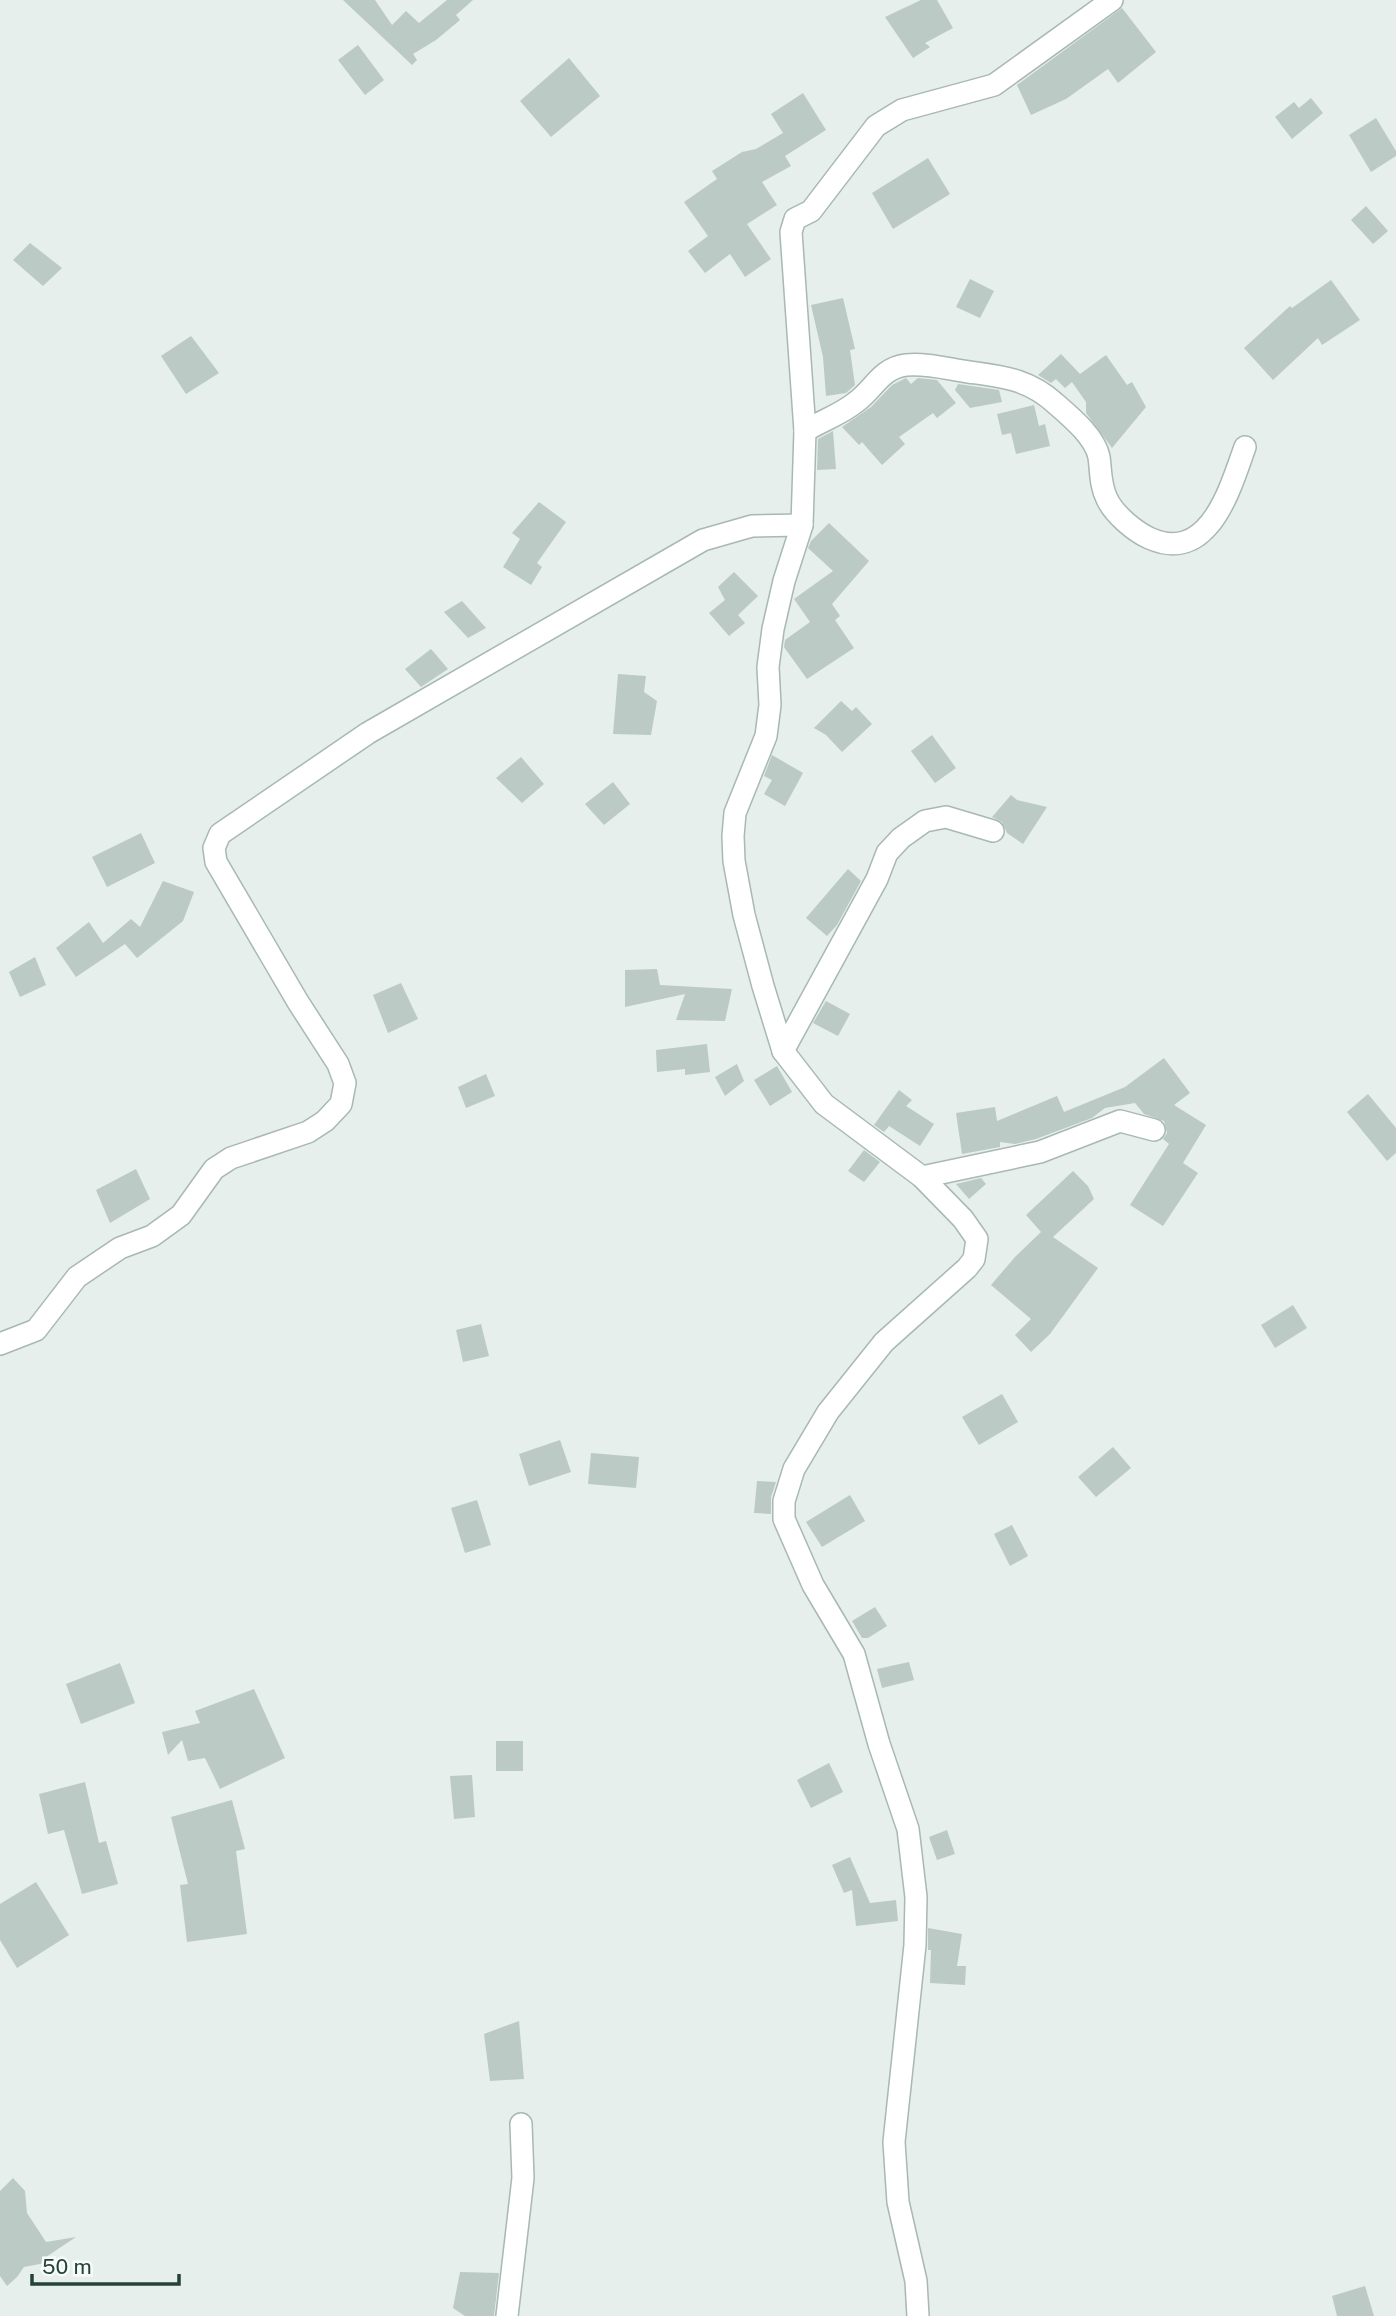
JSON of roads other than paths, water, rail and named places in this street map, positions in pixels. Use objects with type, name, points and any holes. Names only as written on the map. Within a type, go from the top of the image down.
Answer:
[{"type":"street","points":[[918,2316],[916,2281],[898,2202],[894,2141],[915,1945],[916,1897],[908,1829],[879,1744],[854,1654],[813,1585],[784,1519],[783,1510],[794,1469],[828,1412],[884,1342],[974,1259],[977,1239],[963,1219],[922,1177],[824,1104],[783,1051],[744,915],[734,861],[733,836],[735,813],[766,736],[770,705],[768,667],[773,629],[784,581],[802,525],[805,431],[791,232],[795,219],[811,211],[876,126],[887,117],[902,110],[994,85],[1112,0]]},
{"type":"street","points":[[805,431],[857,402],[886,371],[904,365],[1001,375],[1034,386],[1056,403],[1079,427],[1099,455],[1099,474],[1107,499],[1124,519],[1144,536],[1162,544],[1181,544],[1196,537],[1212,521],[1228,494],[1244,447]]},
{"type":"street","points":[[0,1343],[36,1330],[77,1277],[120,1248],[152,1236],[181,1215],[214,1169],[231,1158],[308,1132],[325,1121],[341,1104],[345,1083],[338,1064],[298,1002],[216,862],[214,848],[220,834],[368,733],[703,540],[752,526],[802,525]]},
{"type":"street","points":[[783,1051],[877,879],[887,853],[901,838],[925,821],[946,817],[993,831]]},
{"type":"street","points":[[922,1177],[1040,1152],[1120,1121],[1154,1130]]},
{"type":"street","points":[[507,2316],[523,2178],[522,2124]]}]
